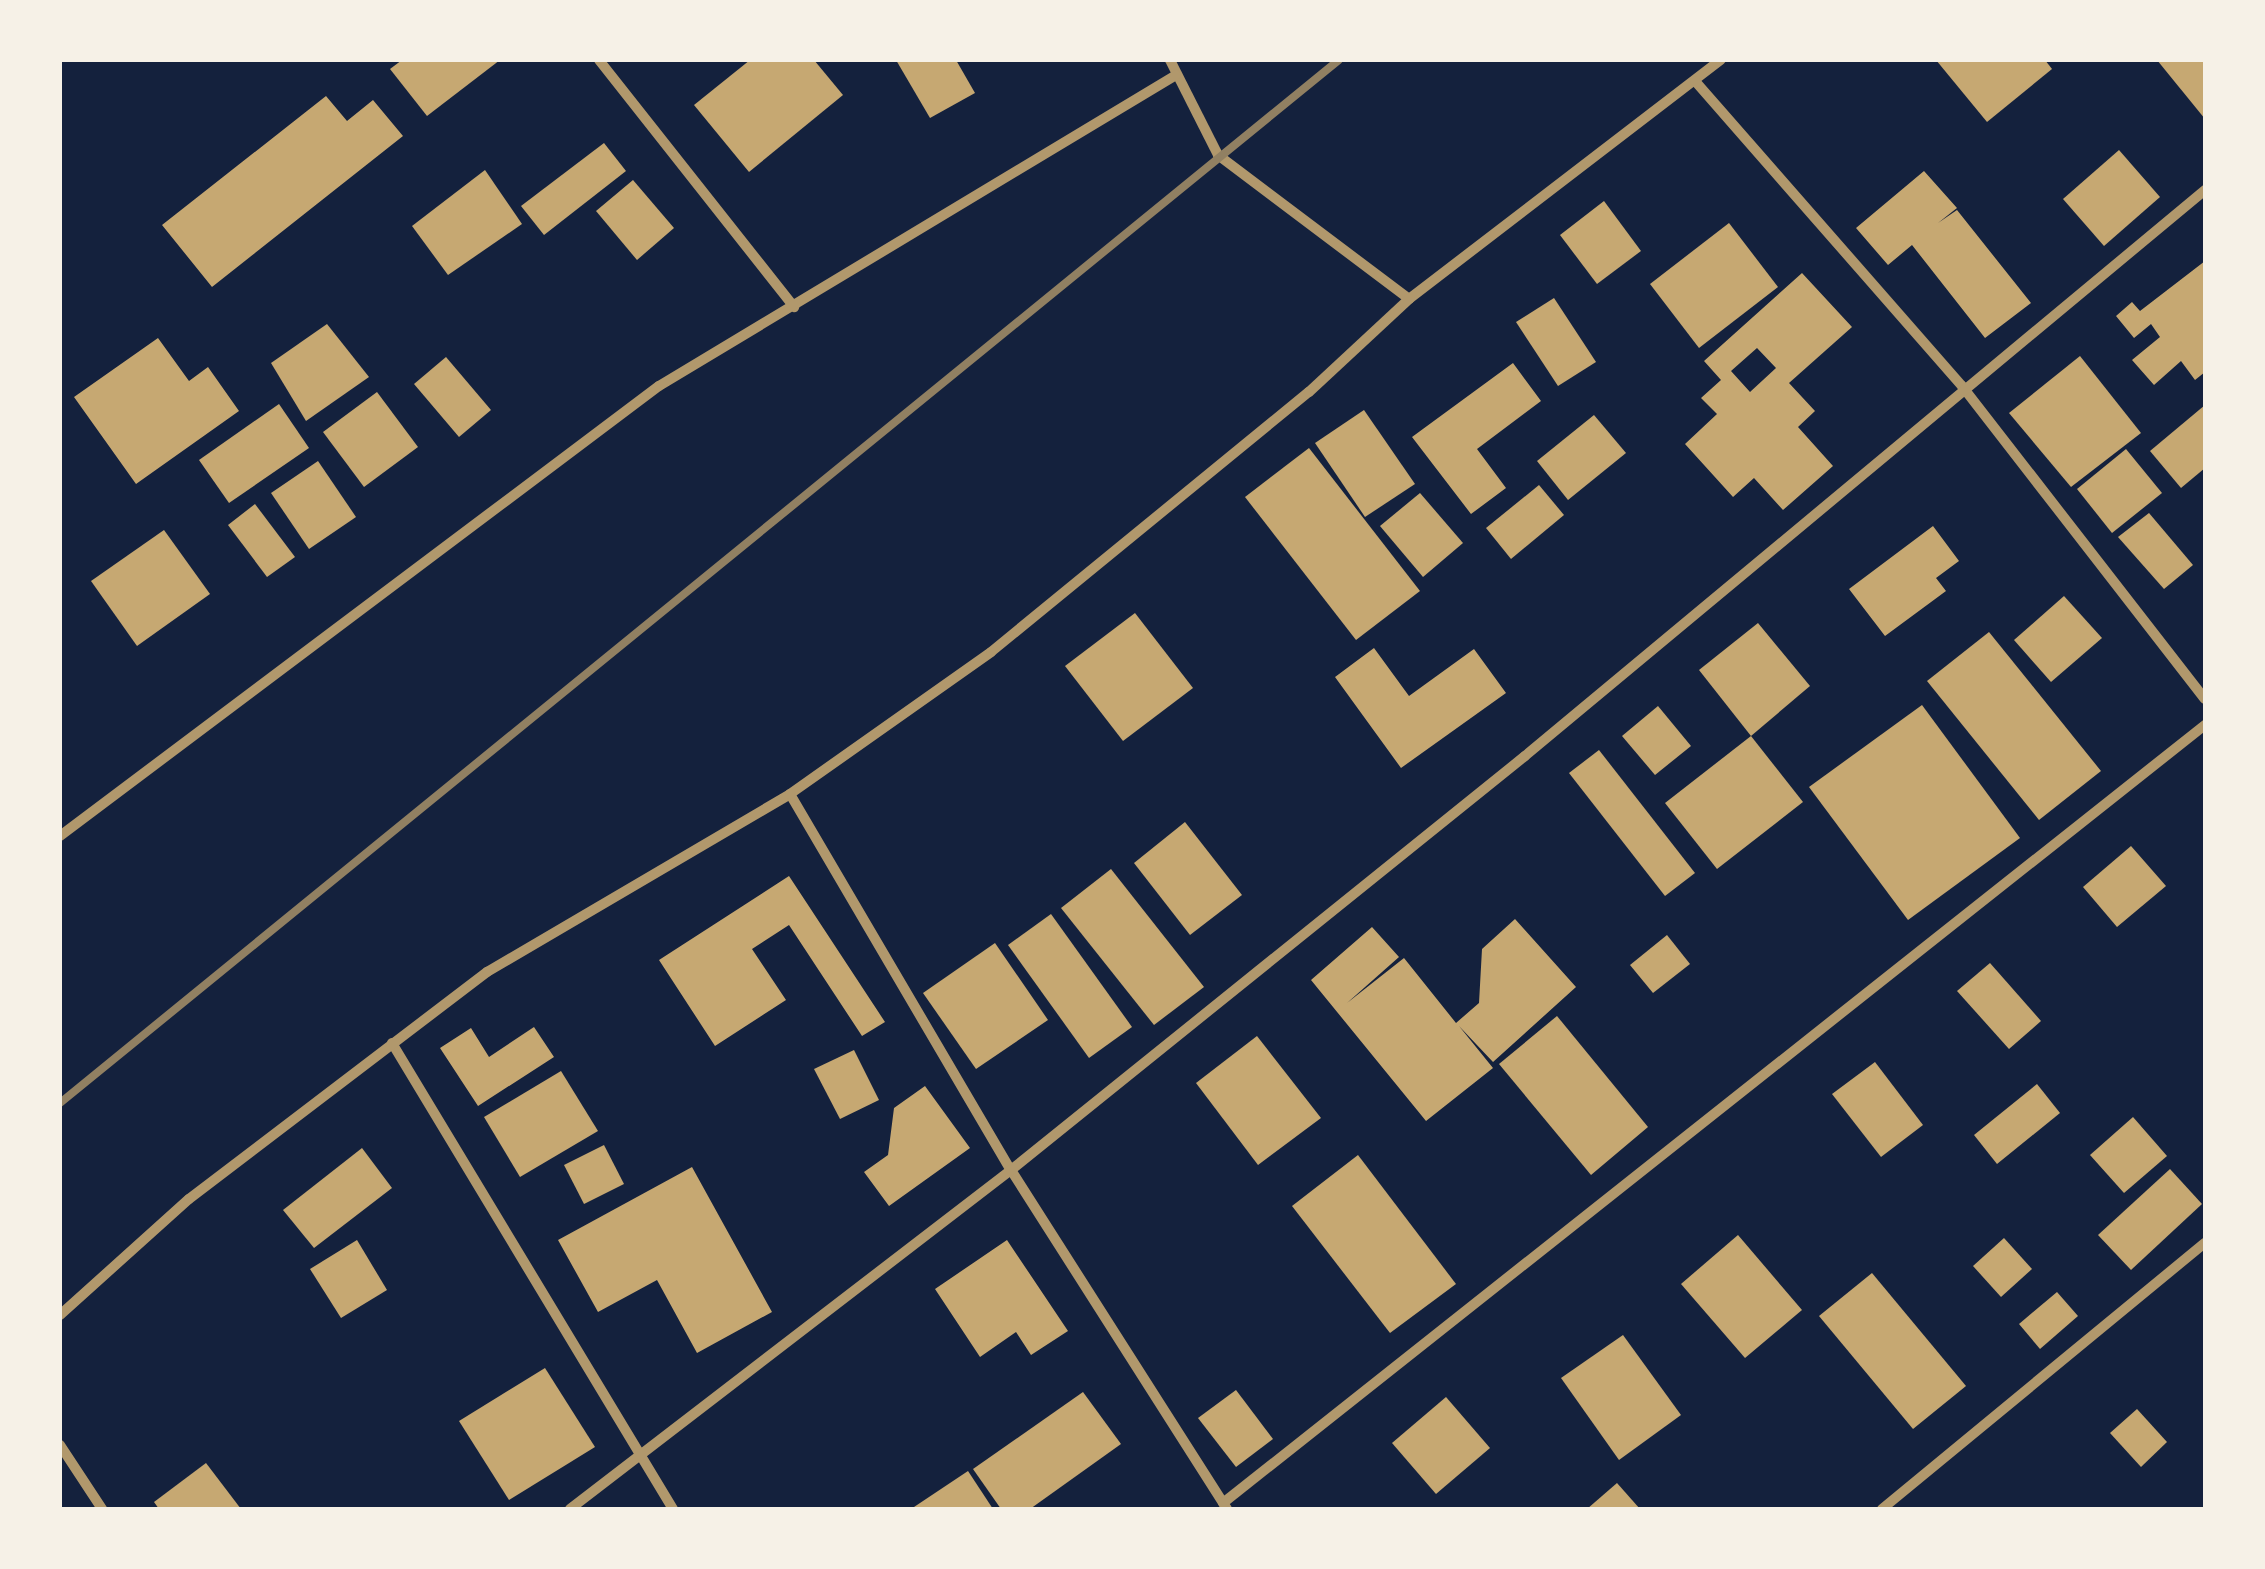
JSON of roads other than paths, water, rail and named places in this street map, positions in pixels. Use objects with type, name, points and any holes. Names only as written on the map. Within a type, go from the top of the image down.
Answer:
[{"type":"street","points":[[599,60],[794,307]]},
{"type":"street","points":[[1170,60],[1218,155],[1409,299]]},
{"type":"street","points":[[60,1315],[189,1199],[487,972],[790,794],[1006,640],[1309,392],[1409,299],[1721,60]]},
{"type":"street","points":[[60,836],[660,386],[1176,75]]},
{"type":"street","points":[[1695,81],[1962,386],[2205,699]]},
{"type":"street","points":[[570,1509],[1011,1170],[1525,756],[1962,386],[2205,190]]},
{"type":"street","points":[[790,794],[1011,1170],[1225,1506],[2205,725]]},
{"type":"street","points":[[392,1044],[673,1509]]},
{"type":"street","points":[[1882,1509],[2205,1243]]},
{"type":"street","points":[[60,1445],[102,1509]]},
{"type":"railway","points":[[60,1103],[1339,60]]}]
